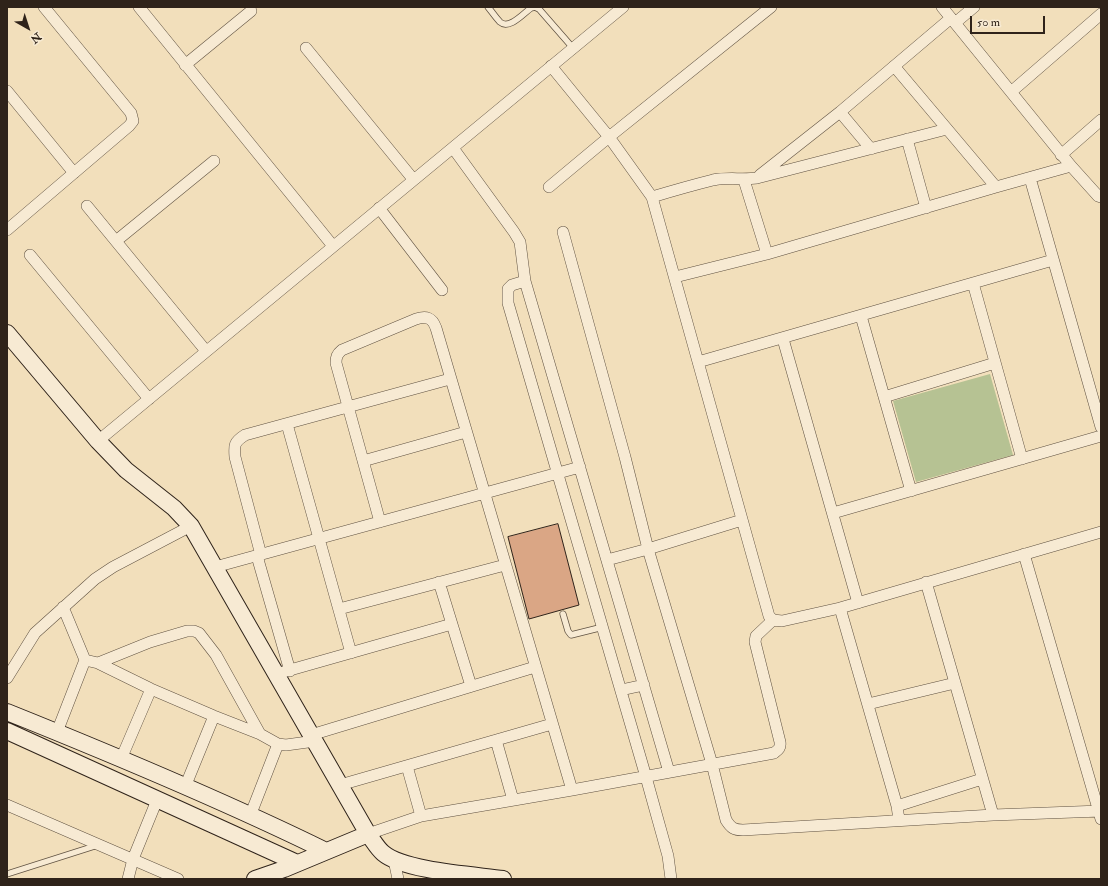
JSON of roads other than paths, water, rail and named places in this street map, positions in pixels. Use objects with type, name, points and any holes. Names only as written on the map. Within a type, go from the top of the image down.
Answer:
[{"type":"street","points":[[7,229],[133,121],[131,113],[44,7]]},
{"type":"street","points":[[138,7],[333,246]]},
{"type":"street","points":[[98,441],[413,179],[453,148],[623,7]]},
{"type":"street","points":[[549,187],[771,7]]},
{"type":"street","points":[[942,7],[1061,155],[1098,196],[1101,197]]},
{"type":"street","points":[[756,178],[840,112],[894,66],[953,20],[974,7]]},
{"type":"street","points":[[185,65],[251,11]]},
{"type":"street","points":[[1011,92],[1101,14]]},
{"type":"street","points":[[306,48],[413,179]]},
{"type":"street","points":[[551,66],[609,137],[652,197],[769,616],[773,620],[782,621],[840,608],[1101,532]]},
{"type":"street","points":[[894,66],[996,187]]},
{"type":"street","points":[[7,91],[74,173]]},
{"type":"street","points":[[840,112],[871,149]]},
{"type":"street","points":[[1061,155],[1101,120]]},
{"type":"street","points":[[652,197],[714,180],[730,178],[744,180],[756,178],[947,129]]},
{"type":"street","points":[[907,139],[926,208]]},
{"type":"street","points":[[453,148],[520,242],[525,281],[669,772]]},
{"type":"street","points":[[116,241],[214,161]]},
{"type":"street","points":[[675,277],[767,254],[1071,166]]},
{"type":"street","points":[[1030,178],[1101,427]]},
{"type":"street","points":[[744,180],[767,254]]},
{"type":"street","points":[[87,206],[206,351]]},
{"type":"street","points":[[379,208],[442,290]]},
{"type":"street","points":[[563,232],[627,464],[648,549],[712,764],[726,820],[730,827],[736,830],[992,815],[1100,814],[1024,554]]},
{"type":"street","points":[[30,256],[149,399]]},
{"type":"street","points":[[698,362],[1053,260]]},
{"type":"street","points":[[525,281],[512,285],[508,289],[508,303],[646,777],[668,856],[671,879]]},
{"type":"street","points":[[973,283],[1022,459]]},
{"type":"street","points":[[861,316],[912,491]]},
{"type":"street","points":[[380,522],[336,363],[338,354],[342,350],[422,317],[430,318],[433,322],[572,790]]},
{"type":"street","points":[[7,333],[98,441],[126,470],[174,508],[191,526],[215,568],[283,672],[313,738],[368,834],[383,853],[394,860],[432,870],[504,879]]},
{"type":"street","points":[[783,338],[858,603]]},
{"type":"street","points":[[884,397],[995,363]]},
{"type":"street","points":[[283,672],[259,556],[235,458],[234,446],[237,440],[244,435],[450,379]]},
{"type":"street","points":[[287,424],[351,653]]},
{"type":"street","points":[[363,461],[466,432]]},
{"type":"street","points":[[833,513],[1101,436]]},
{"type":"street","points":[[215,568],[580,467]]},
{"type":"street","points":[[607,560],[742,520]]},
{"type":"street","points":[[7,678],[34,633],[95,579],[113,567],[191,526]]},
{"type":"street","points":[[339,610],[505,564]]},
{"type":"street","points":[[439,582],[471,686]]},
{"type":"street","points":[[926,582],[992,815]]},
{"type":"street","points":[[57,732],[85,660],[63,607]]},
{"type":"street","points":[[840,608],[897,806],[899,820]]},
{"type":"street","points":[[255,879],[368,834],[421,816],[774,753],[780,746],[755,642],[756,636],[773,620]]},
{"type":"street","points":[[283,672],[452,624]]},
{"type":"street","points":[[98,663],[150,642],[186,631],[194,631],[199,633],[216,655],[260,734]]},
{"type":"street","points":[[85,660],[98,663],[150,689],[260,734],[278,744],[286,746],[471,686],[535,667]]},
{"type":"street","points":[[868,704],[955,683]]},
{"type":"street","points":[[621,690],[644,685]]},
{"type":"street","points":[[121,759],[150,689]]},
{"type":"street","points":[[7,712],[121,759],[326,851]]},
{"type":"street","points":[[184,787],[214,716]]},
{"type":"street","points":[[340,785],[552,724]]},
{"type":"street","points":[[7,732],[297,863]]},
{"type":"street","points":[[496,740],[513,800]]},
{"type":"street","points":[[250,816],[278,744]]},
{"type":"street","points":[[407,766],[421,816]]},
{"type":"street","points":[[897,806],[982,779]]},
{"type":"street","points":[[128,879],[133,859],[157,800]]},
{"type":"street","points":[[7,805],[178,879]]},
{"type":"street","points":[[394,860],[398,879]]},
{"type":"lane","points":[[488,7],[501,23],[506,25],[510,24],[531,8],[535,7],[539,9],[573,48]]},
{"type":"lane","points":[[564,614],[568,631],[571,635],[603,627]]},
{"type":"lane","points":[[7,874],[100,845]]}]
